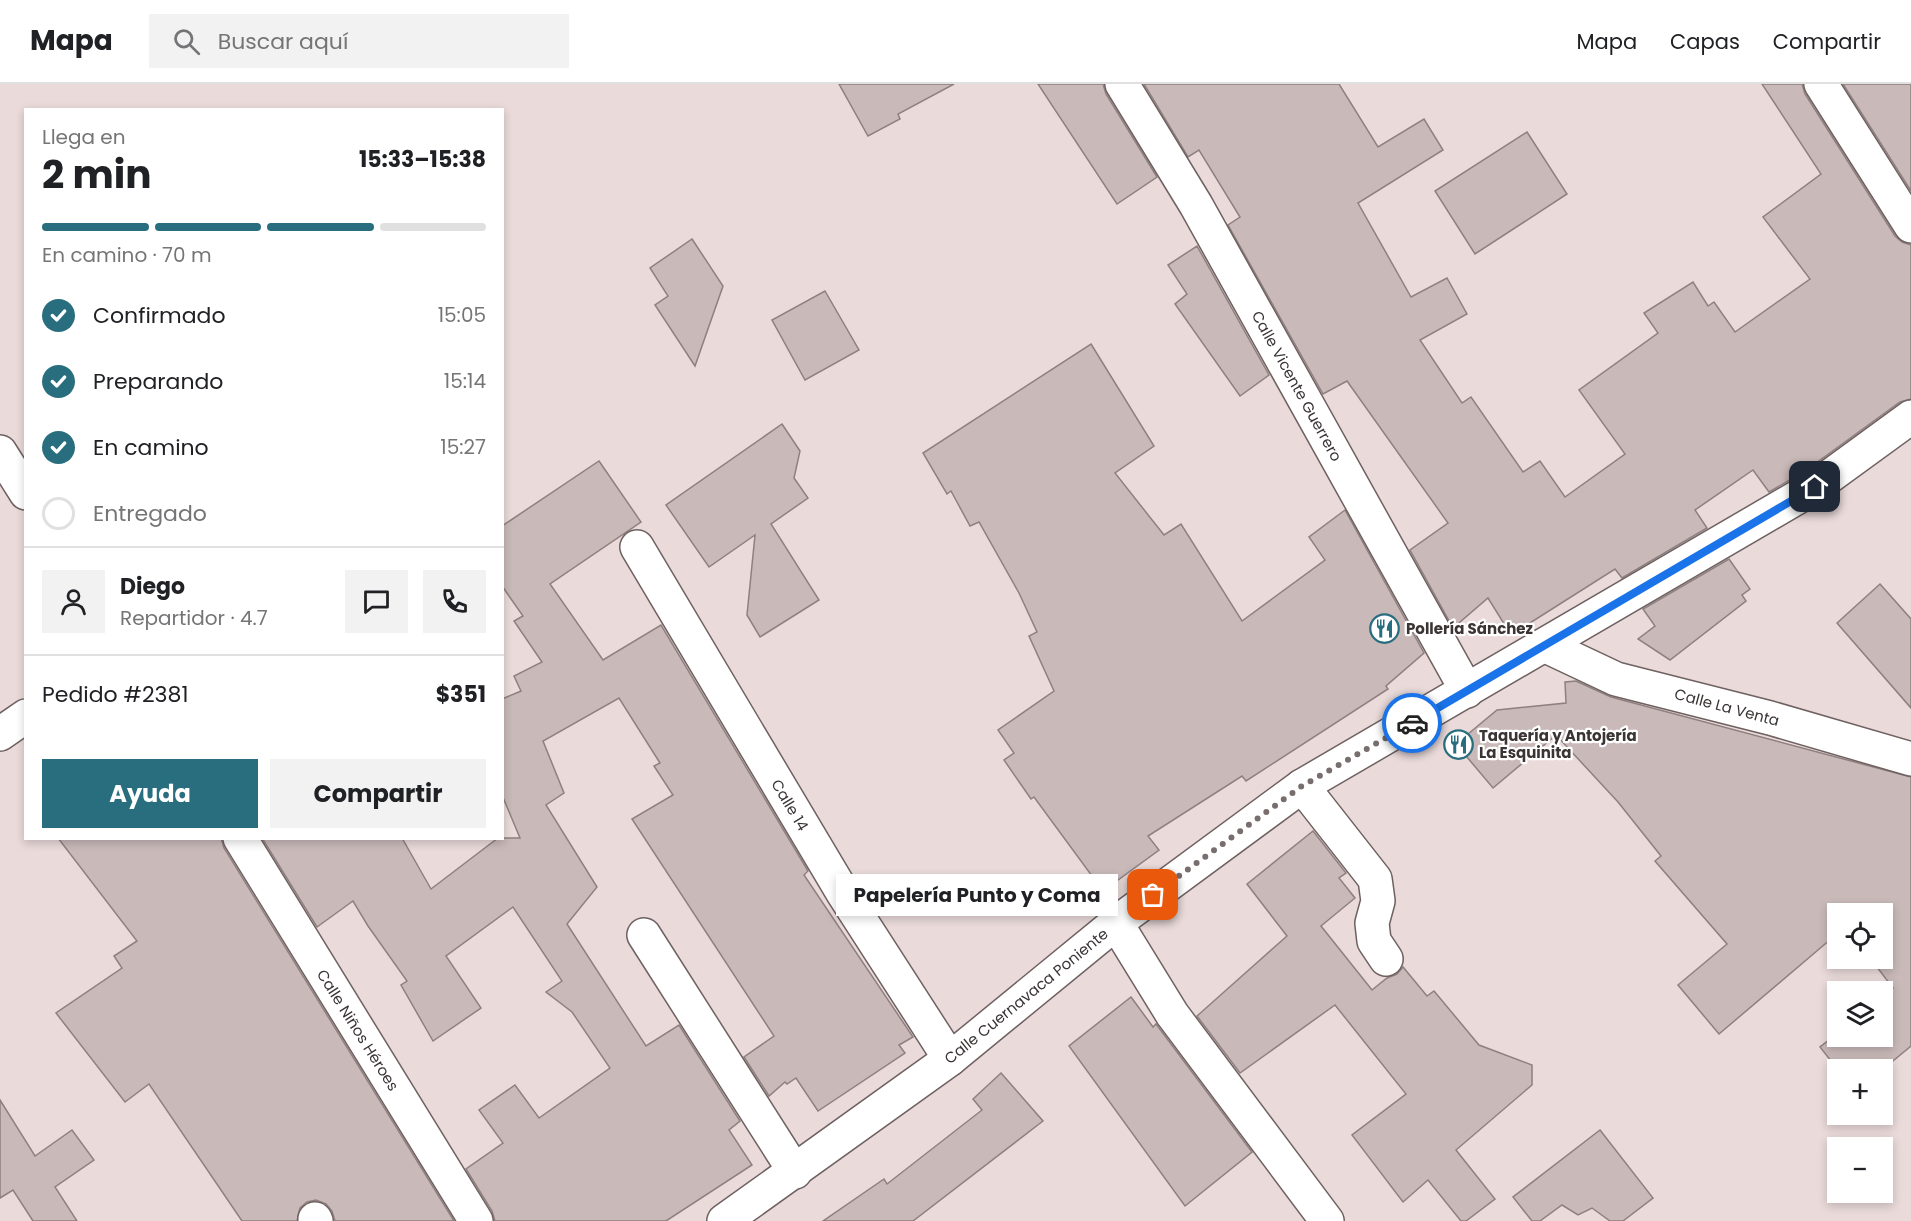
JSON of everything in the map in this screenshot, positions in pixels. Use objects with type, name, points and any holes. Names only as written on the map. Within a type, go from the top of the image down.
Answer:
[{"type":"street","name":"Calle Vicente Guerrero","points":[[1122,84],[1196,205],[1467,691]]},
{"type":"street","points":[[1821,84],[1911,226]]},
{"type":"street","name":"Calle Cuernavaca Poniente","points":[[724,1221],[950,1059],[1116,923],[1302,786],[1546,646],[1815,487],[1911,417]]},
{"type":"street","points":[[0,452],[24,490]]},
{"type":"street","name":"Calle 14","points":[[637,548],[843,893],[950,1059]]},
{"type":"street","name":"Calle La Venta","points":[[1546,646],[1616,679],[1770,718],[1911,759]]},
{"type":"street","points":[[0,734],[24,717]]},
{"type":"street","points":[[1302,786],[1375,879],[1378,901],[1372,923],[1374,941],[1386,959]]},
{"type":"street","name":"Calle Niños Héroes","points":[[241,840],[476,1221]]},
{"type":"street","points":[[1116,923],[1172,1014],[1327,1221]]},
{"type":"street","points":[[644,935],[795,1172]]},
{"type":"building","points":[[839,84],[954,84],[898,114],[900,119],[868,136]]},
{"type":"building","points":[[1038,84],[1103,84],[1106,94],[1157,177],[1117,204]]},
{"type":"building","points":[[1144,84],[1339,84],[1378,147],[1424,119],[1443,150],[1358,203],[1411,297],[1447,278],[1467,314],[1420,340],[1462,403],[1471,397],[1523,472],[1540,461],[1565,497],[1625,454],[1579,390],[1658,333],[1644,313],[1693,282],[1708,306],[1714,302],[1735,332],[1810,279],[1763,217],[1821,174],[1762,84],[1802,84],[1805,94],[1895,236],[1911,245],[1911,399],[1900,402],[1805,471],[1769,492],[1753,470],[1695,510],[1707,528],[1622,578],[1615,569],[1511,635],[1488,598],[1453,628],[1410,550],[1448,523],[1347,381],[1323,394],[1228,225],[1240,217],[1199,150],[1188,157]]},
{"type":"building","points":[[1843,84],[1911,84],[1911,191]]},
{"type":"building","points":[[1527,132],[1567,194],[1475,254],[1435,191]]},
{"type":"building","points":[[692,239],[723,286],[695,366],[655,305],[668,296],[650,268]]},
{"type":"building","points":[[1197,246],[1269,375],[1240,396],[1175,304],[1187,294],[1168,265]]},
{"type":"building","points":[[825,291],[859,350],[805,380],[772,320]]},
{"type":"building","points":[[1091,344],[1154,446],[1115,473],[1164,535],[1181,524],[1242,621],[1325,560],[1309,537],[1345,510],[1424,653],[1386,686],[1388,689],[1246,781],[1242,776],[1148,836],[1159,850],[1103,891],[1034,797],[1031,799],[1004,760],[1014,753],[998,730],[1054,691],[1029,636],[1037,632],[1019,593],[979,522],[970,526],[951,491],[947,494],[923,453]]},
{"type":"building","points":[[782,424],[800,451],[794,478],[808,498],[771,524],[819,600],[760,637],[747,615],[755,535],[709,567],[666,505]]},
{"type":"building","points":[[599,461],[641,522],[550,584],[603,660],[661,625],[808,871],[804,875],[913,1037],[899,1045],[905,1053],[818,1111],[796,1078],[787,1084],[785,1082],[769,1096],[744,1057],[774,1036],[632,819],[673,795],[654,766],[660,763],[619,698],[543,741],[564,793],[546,805],[597,887],[567,924],[646,1046],[679,1025],[740,1121],[729,1130],[752,1165],[666,1221],[495,1221],[492,1211],[466,1169],[503,1143],[479,1110],[515,1085],[539,1118],[610,1068],[572,1012],[546,992],[562,981],[513,907],[446,956],[481,1008],[433,1041],[401,985],[407,981],[353,901],[317,927],[263,840],[403,840],[431,889],[495,840],[520,838],[504,800],[504,698],[521,691],[514,676],[542,662],[514,621],[523,616],[504,589],[504,525]]},
{"type":"building","points":[[1729,559],[1750,589],[1742,595],[1746,601],[1670,660],[1638,639],[1655,626],[1643,609]]},
{"type":"building","points":[[1880,584],[1911,619],[1911,708],[1837,623]]},
{"type":"building","points":[[1576,681],[1611,697],[1911,777],[1911,1046],[1893,1061],[1893,1059],[1829,1059],[1820,1047],[1827,1042],[1827,1047],[1893,1047],[1893,981],[1888,981],[1878,969],[1893,969],[1893,903],[1827,903],[1827,942],[1719,1034],[1678,985],[1727,944],[1655,861],[1661,856],[1618,802],[1556,735],[1493,788],[1456,744],[1497,710],[1566,703],[1565,682]]},
{"type":"building","points":[[1313,831],[1346,873],[1339,878],[1355,898],[1321,926],[1372,990],[1387,978],[1397,974],[1403,967],[1427,996],[1434,991],[1479,1045],[1532,1065],[1532,1085],[1456,1150],[1495,1199],[1466,1221],[1461,1221],[1428,1180],[1403,1202],[1352,1135],[1406,1094],[1335,1005],[1240,1073],[1197,1016],[1287,936],[1247,884]]},
{"type":"building","points":[[60,840],[222,840],[224,848],[454,1221],[335,1221],[332,1211],[326,1204],[316,1200],[307,1202],[300,1208],[297,1221],[242,1221],[149,1084],[125,1102],[56,1013],[122,968],[114,956],[137,941]]},
{"type":"building","points":[[1131,997],[1153,1027],[1156,1024],[1252,1152],[1185,1206],[1069,1046]]},
{"type":"building","points":[[1001,1073],[1043,1121],[913,1221],[823,1221],[884,1179],[887,1184],[982,1110],[973,1099]]},
{"type":"building","points":[[0,1100],[35,1156],[72,1130],[94,1160],[55,1187],[77,1221],[33,1221],[13,1190],[0,1198]]},
{"type":"building","points":[[1600,1130],[1653,1198],[1623,1221],[1610,1221],[1592,1208],[1578,1215],[1562,1205],[1540,1221],[1532,1221],[1513,1197]]},
{"type":"way so far","points":[[1153,895],[1302,786],[1412,723]]},
{"type":"place","name":"Pollería Sánchez","points":[[1385,628]]},
{"type":"place","name":"Taquería y Antojería La Esquinita","points":[[1458,744]]},
{"type":"place","name":"Papelería Punto y Coma","points":[[1153,895]]},
{"type":"route","points":[[1412,723],[1815,487]]}]
